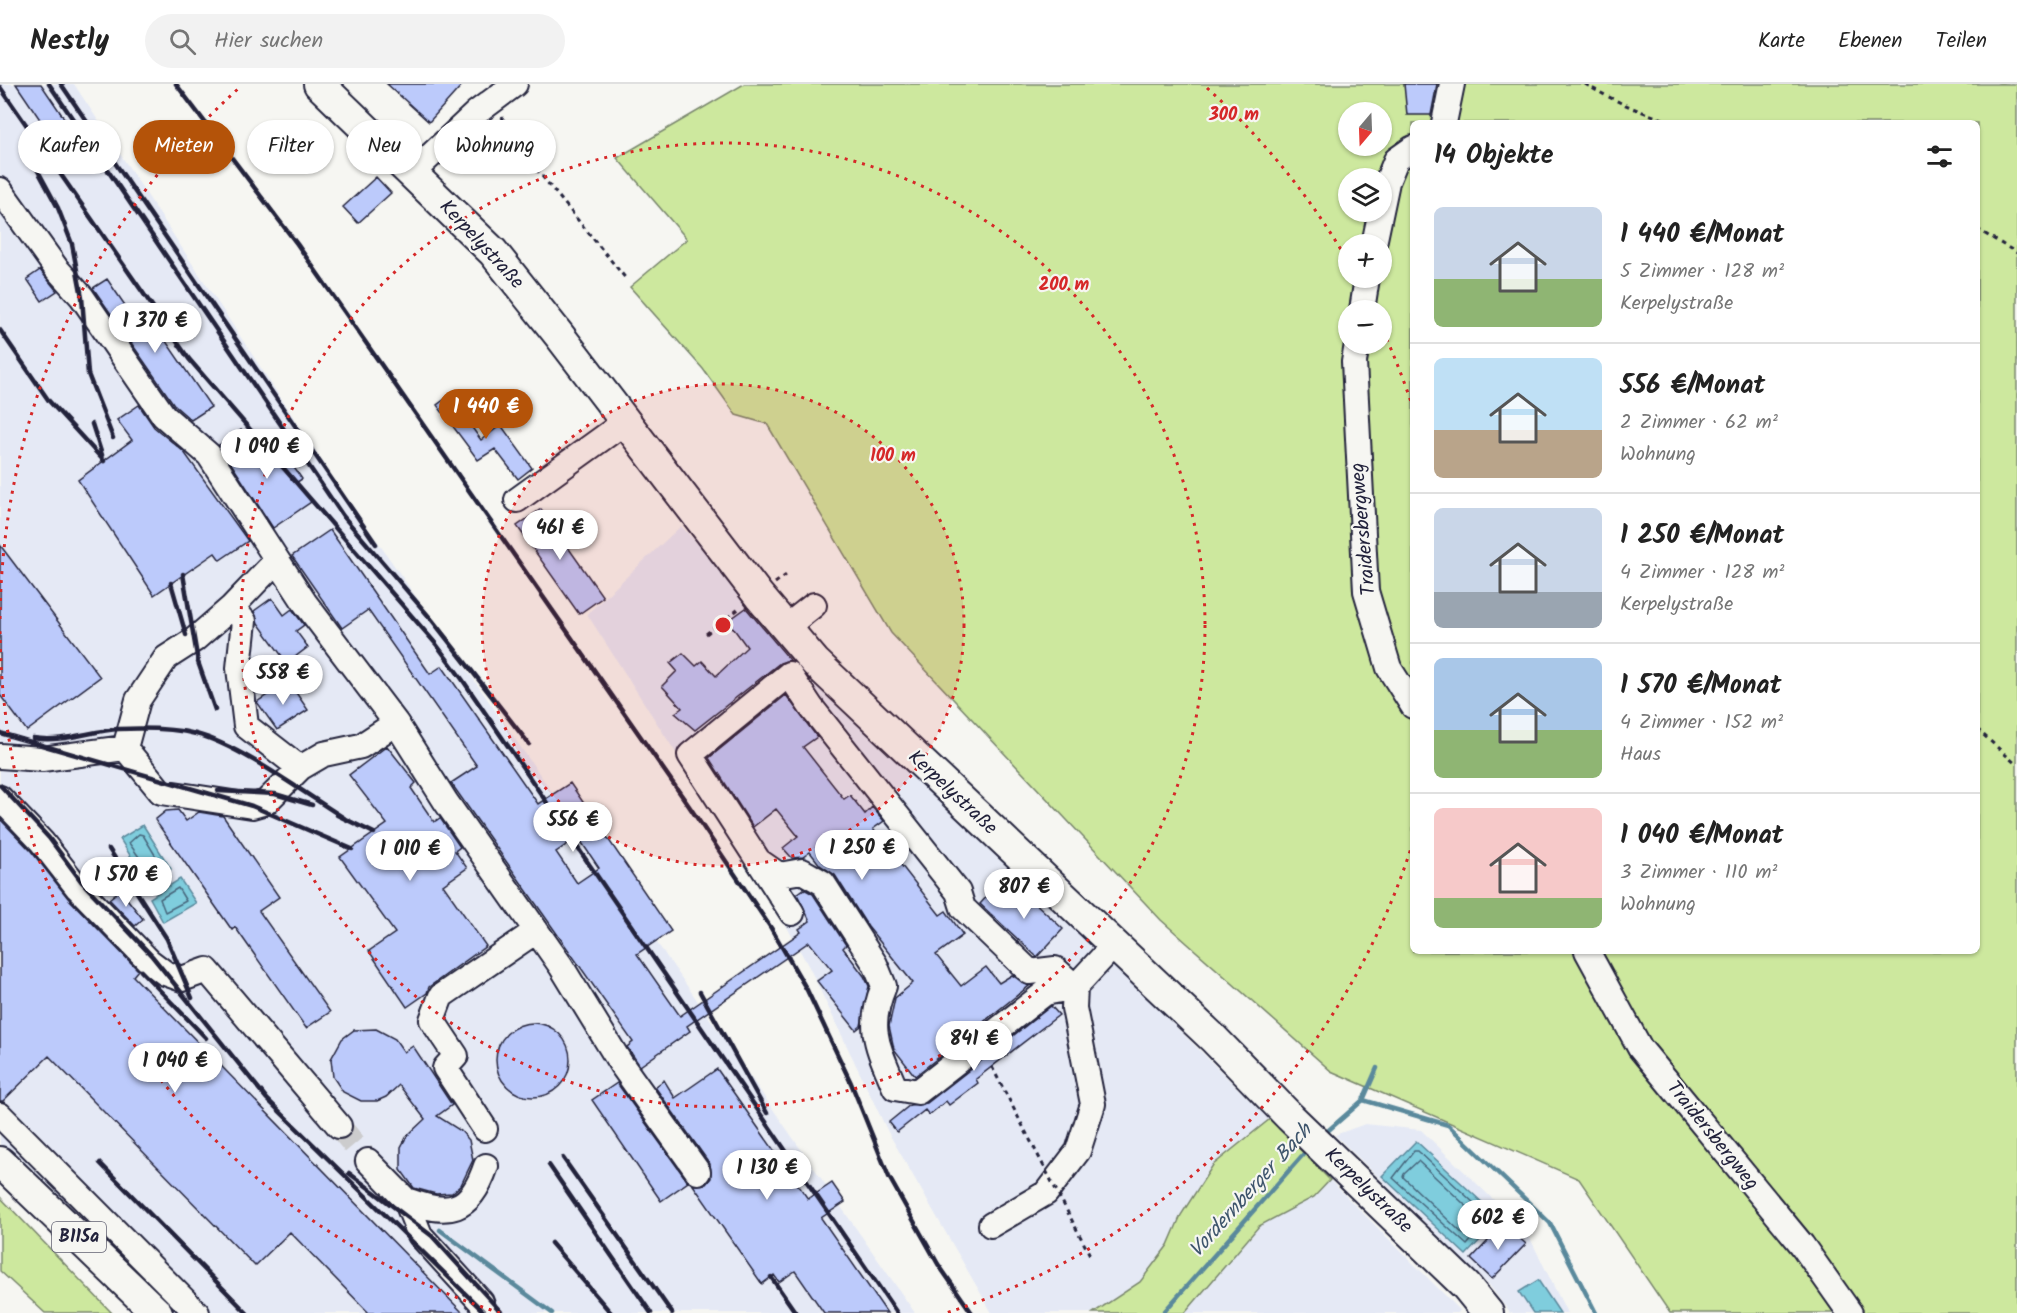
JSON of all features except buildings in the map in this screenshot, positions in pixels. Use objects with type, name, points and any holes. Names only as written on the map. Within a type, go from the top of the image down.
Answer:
[{"type":"main road","name":"Kerpelystraße","points":[[328,87],[361,120]]},
{"type":"main road","name":"Kerpelystraße","points":[[414,174],[493,252],[785,628],[878,723],[1213,1038],[1290,1117],[1466,1286],[1488,1313]]},
{"type":"main road","name":"B115a","points":[[0,1162],[157,1313]]},
{"type":"street","points":[[422,163],[476,113],[515,84]]},
{"type":"street","points":[[1445,120],[1452,84]]},
{"type":"street","points":[[1376,234],[1387,182],[1396,160],[1410,150]]},
{"type":"street","points":[[0,190],[56,268],[82,297],[164,416],[209,455],[305,603],[396,723],[446,802],[536,931],[621,1064],[698,1172]]},
{"type":"street","name":"Traidersbergweg","points":[[1355,354],[1366,591],[1389,668],[1410,701]]},
{"type":"street","points":[[517,500],[625,422]]},
{"type":"street","points":[[125,748],[138,700],[166,658],[194,640],[232,607],[277,560]]},
{"type":"street","points":[[785,628],[814,605]]},
{"type":"street","points":[[232,607],[244,621],[239,668],[246,726],[300,768]]},
{"type":"street","points":[[792,914],[690,755],[789,674],[811,707],[958,892],[963,908],[1030,972],[1055,969],[1075,987]]},
{"type":"street","points":[[125,748],[161,792],[252,806],[266,802],[300,768],[324,754],[361,746],[396,723]]},
{"type":"street","points":[[0,756],[42,759],[125,748]]},
{"type":"street","points":[[0,798],[42,842],[78,888],[149,961],[165,973],[182,979],[207,970],[339,1126]]},
{"type":"street","points":[[760,862],[779,875],[802,871],[823,883],[875,964],[884,986],[876,1004],[874,1033],[895,1088],[918,1092],[1045,993],[1075,987],[1114,945]]},
{"type":"street","points":[[485,1129],[445,1068],[456,1056],[432,1020],[441,996],[536,931]]},
{"type":"street","name":"Traidersbergweg","points":[[1589,954],[1640,1048],[1802,1245],[1850,1313]]},
{"type":"street","points":[[991,1226],[1046,1193],[1078,1151],[1093,1104],[1074,1008],[1075,987]]},
{"type":"street","points":[[0,1115],[197,1313]]},
{"type":"street","points":[[368,1161],[406,1200],[420,1235],[481,1302],[485,1313]]},
{"type":"street","points":[[406,1200],[432,1209],[457,1207],[478,1189],[486,1166]]},
{"type":"path","points":[[1586,84],[1614,99],[1667,120]]},
{"type":"path","points":[[501,113],[510,137],[627,280]]},
{"type":"path","points":[[1980,231],[2017,253]]},
{"type":"path","points":[[1980,732],[2017,765]]},
{"type":"path","points":[[992,1066],[1090,1255]]},
{"type":"shaded area","points":[[0,84],[74,84],[98,120],[18,120],[18,174],[121,174],[121,155],[338,485],[915,1313],[170,1313],[114,1255],[0,1147]]},
{"type":"shaded area","points":[[681,526],[753,603],[789,649],[917,781],[1108,959],[1460,1310],[1458,1313],[992,1313],[888,1132],[810,969],[782,918],[587,614]]},
{"type":"shaded area","points":[[1365,1124],[1421,1130],[1527,1232],[1567,1313],[1510,1313],[1490,1286],[1335,1135]]},
{"type":"green space","points":[[744,84],[2017,84],[2017,1313],[1670,1313],[1579,1179],[1331,1071],[1161,920],[891,633],[767,424],[736,415],[703,369],[630,287],[687,239],[617,158]]},
{"type":"green space","points":[[1270,1119],[1330,1180],[1314,1197],[1259,1226],[1185,1313],[1093,1313],[1140,1282],[1168,1245],[1181,1215],[1213,1165]]},
{"type":"green space","points":[[0,1197],[112,1313],[45,1313],[0,1271]]},
{"type":"water","points":[[143,825],[171,869],[147,883],[120,839]]},
{"type":"water","points":[[180,879],[196,903],[163,922],[150,898]]},
{"type":"water","points":[[1416,1141],[1500,1219],[1466,1255],[1382,1176]]},
{"type":"water","points":[[1538,1280],[1560,1313],[1533,1313],[1519,1292]]},
{"type":"waterway","points":[[1363,1100],[1377,1068]]},
{"type":"waterway","name":"Vordernberger Bach","points":[[1323,1135],[1363,1100],[1448,1125],[1550,1223],[1596,1313]]},
{"type":"waterway","name":"Vordernberger Bach","points":[[1163,1313],[1308,1149]]},
{"type":"waterway","name":"Vordernberger Bach","points":[[440,1230],[552,1313]]},
{"type":"tunnel","points":[[339,1126],[368,1161]]},
{"type":"railway","points":[[49,84],[343,516],[432,620],[529,744]]},
{"type":"railway","points":[[61,84],[376,544]]},
{"type":"railway","points":[[176,84],[297,244],[689,806],[771,928],[807,990],[851,1083],[889,1177],[938,1264],[972,1313]]},
{"type":"railway","points":[[0,87],[189,359],[436,644],[462,679],[897,1313]]},
{"type":"railway","points":[[40,174],[58,208],[72,244],[82,297],[88,374],[113,438]]},
{"type":"railway","points":[[0,330],[49,401],[104,461]]},
{"type":"railway","points":[[92,424],[102,455]]},
{"type":"railway","points":[[183,574],[198,662],[215,710]]},
{"type":"railway","points":[[171,583],[186,635]]},
{"type":"railway","points":[[33,738],[55,739],[108,730],[129,729],[168,730],[196,734],[232,748],[344,818]]},
{"type":"railway","points":[[0,733],[252,806],[352,849]]},
{"type":"railway","points":[[0,785],[49,838],[81,881],[152,956],[267,1099],[485,1313]]},
{"type":"railway","points":[[218,791],[275,794],[312,805]]},
{"type":"railway","points":[[337,815],[374,833]]},
{"type":"railway","points":[[109,849],[167,939],[192,998]]},
{"type":"railway","points":[[141,971],[206,1038]]},
{"type":"railway","points":[[700,992],[767,1113]]},
{"type":"railway","points":[[563,1158],[672,1313]]},
{"type":"railway","points":[[100,1163],[247,1313]]},
{"type":"railway","points":[[549,1165],[651,1313]]},
{"type":"railway","points":[[349,1173],[432,1236],[502,1313]]},
{"type":"railway","points":[[551,1243],[611,1313]]},
{"type":"railway","points":[[771,1277],[796,1313]]}]
